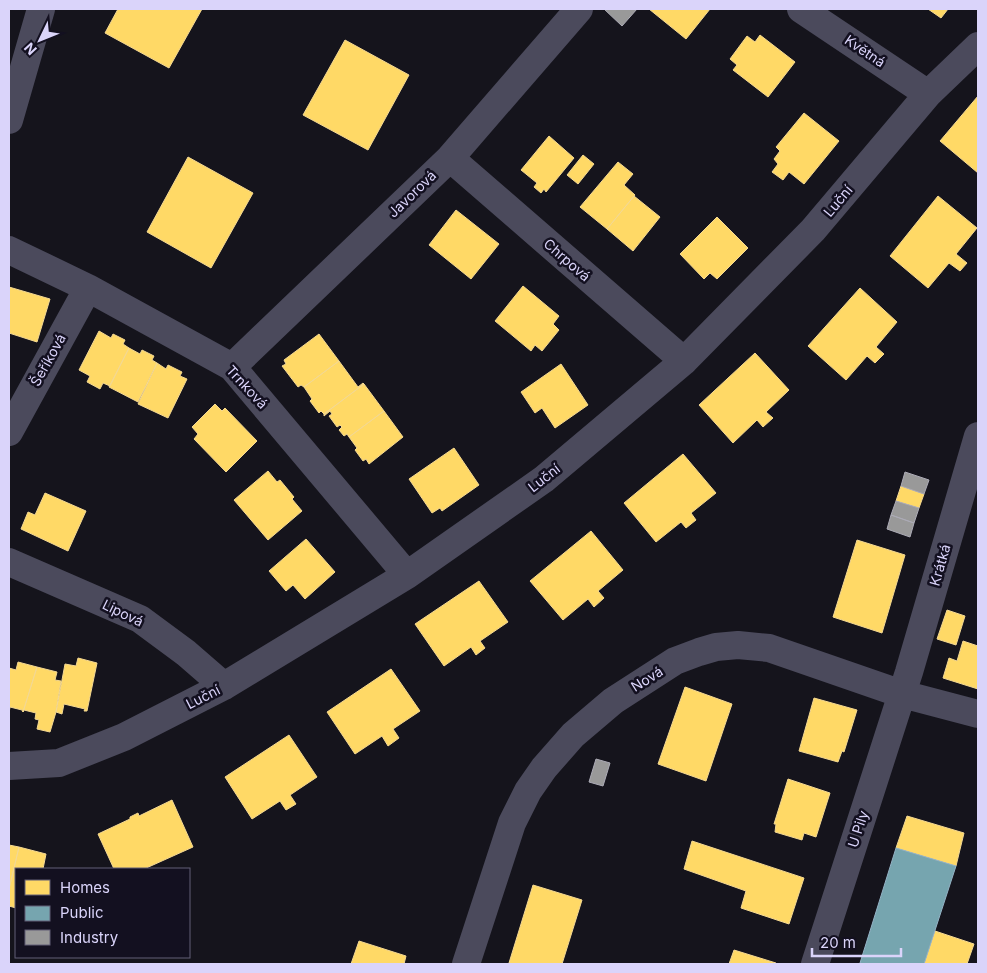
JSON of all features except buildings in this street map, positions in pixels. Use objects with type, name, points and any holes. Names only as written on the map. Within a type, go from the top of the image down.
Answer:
[{"type":"street","points":[[9,120],[41,9]]},
{"type":"street","name":"Javorová","points":[[232,367],[450,158],[579,9]]},
{"type":"street","name":"Květná","points":[[801,9],[928,94]]},
{"type":"street","name":"Luční","points":[[9,766],[59,763],[124,737],[224,686],[407,575],[544,479],[684,361],[813,230],[928,94],[978,46]]},
{"type":"street","name":"Chrpová","points":[[450,158],[684,361]]},
{"type":"street","name":"Trnková","points":[[9,250],[88,288],[232,367],[407,575]]},
{"type":"street","name":"Šeříková","points":[[9,432],[88,288]]},
{"type":"street","name":"Krátká","points":[[902,694],[978,436]]},
{"type":"street","name":"Lipová","points":[[9,562],[140,619],[186,653],[224,686]]},
{"type":"street","name":"Nová","points":[[466,964],[512,823],[528,791],[544,768],[573,735],[613,701],[675,661],[716,647],[738,645],[769,648],[902,694],[978,714]]},
{"type":"street","name":"U Pily","points":[[815,964],[902,694]]}]
